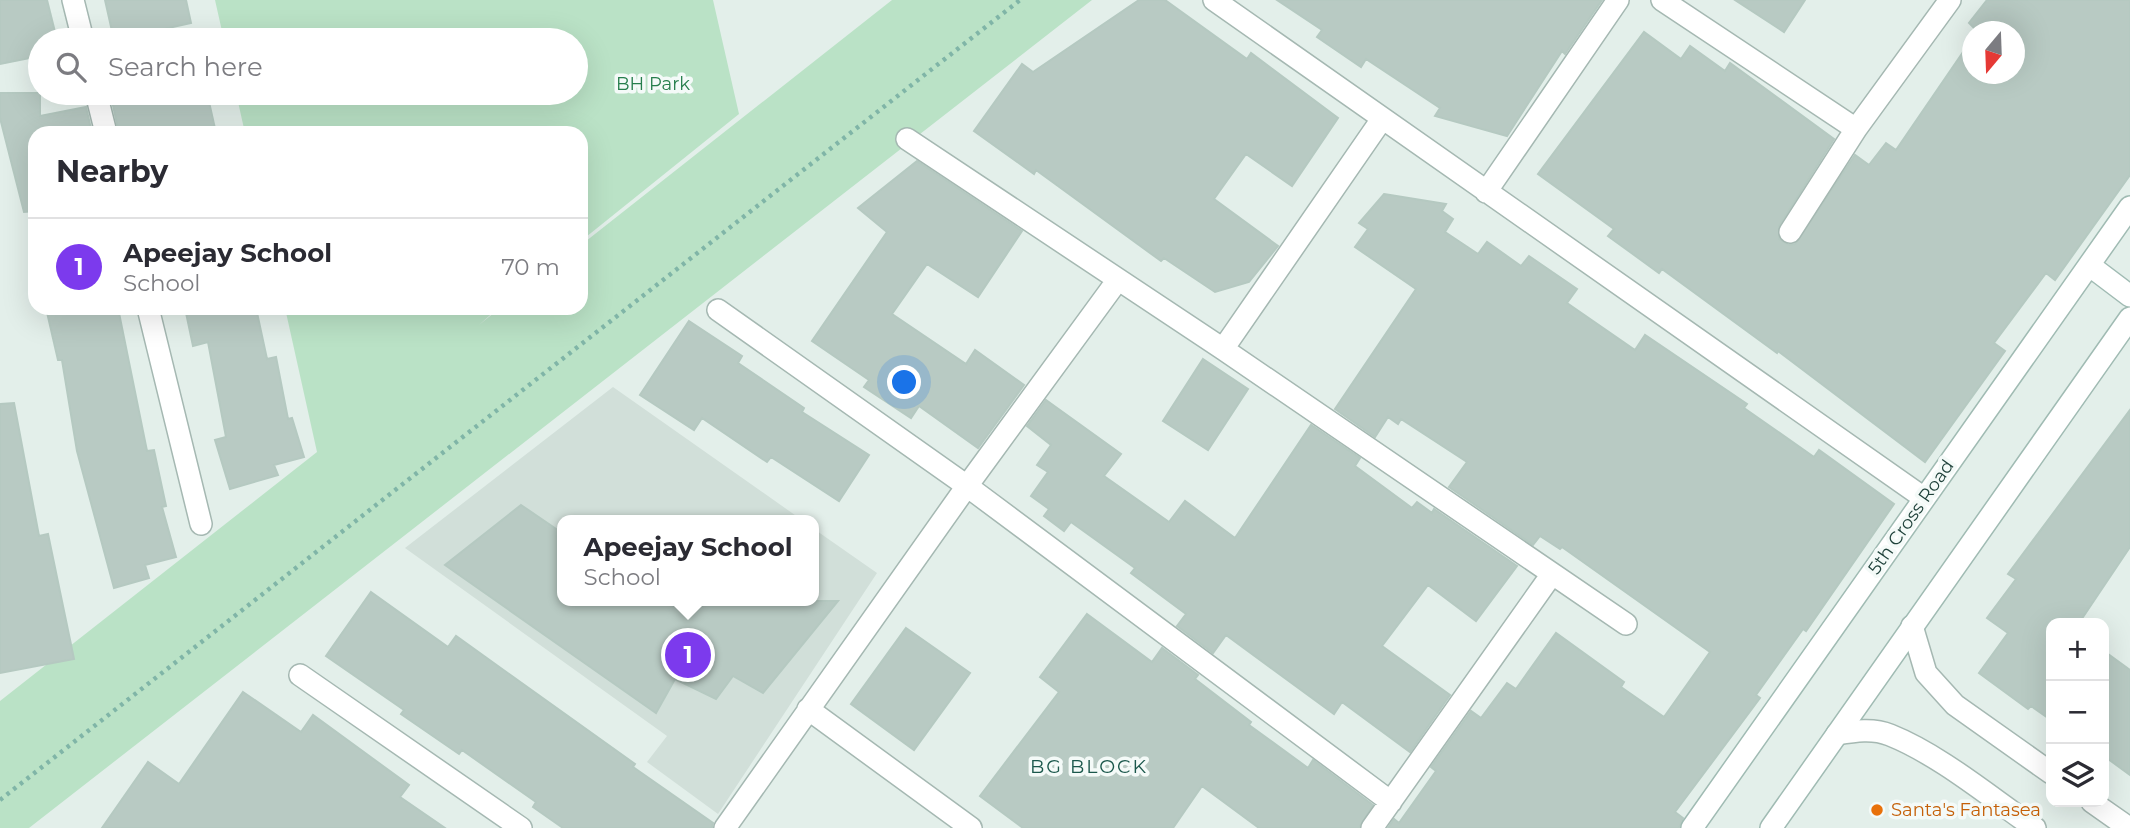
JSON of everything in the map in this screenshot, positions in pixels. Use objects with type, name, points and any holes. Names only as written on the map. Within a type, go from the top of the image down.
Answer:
[{"type":"street","points":[[73,0],[80,28]]},
{"type":"street","points":[[1214,0],[1924,498]]},
{"type":"street","points":[[1486,192],[1618,0]]},
{"type":"street","points":[[1662,0],[1856,129]]},
{"type":"street","points":[[1790,232],[1856,129],[1950,0]]},
{"type":"street","points":[[99,105],[104,126]]},
{"type":"street","points":[[1223,349],[1382,120]]},
{"type":"street","points":[[907,139],[1223,349],[1626,624]]},
{"type":"street","name":"5th Cross Road","points":[[1692,828],[2130,206]]},
{"type":"street","points":[[2089,265],[2130,296]]},
{"type":"street","points":[[725,828],[967,486],[1117,281]]},
{"type":"street","points":[[718,310],[967,486],[1391,802]]},
{"type":"street","points":[[150,315],[201,524]]},
{"type":"street","points":[[1771,828],[2130,318]]},
{"type":"street","points":[[1372,828],[1552,575]]},
{"type":"street","points":[[1913,626],[1926,673],[1955,705],[2046,769]]},
{"type":"street","points":[[300,675],[521,828]]},
{"type":"street","points":[[808,709],[971,828]]},
{"type":"street","points":[[1837,734],[1861,729],[1888,734],[1922,752],[2035,828]]},
{"type":"street","points":[[2099,807],[2129,828]]},
{"type":"path","points":[[0,800],[1020,0]]},
{"type":"shaded area","points":[[613,387],[795,515],[557,515],[557,606],[819,606],[819,532],[877,573],[718,814],[647,762],[667,736],[405,548]]},
{"type":"green space","name":"BH Park","points":[[215,0],[713,0],[739,114],[588,235],[588,126],[243,126],[239,105],[588,105],[588,28],[221,28]]},
{"type":"green space","points":[[892,0],[1092,0],[29,828],[0,828],[0,701],[317,452],[287,315],[490,315],[479,325],[491,315],[588,315],[588,239]]},
{"type":"building","points":[[0,0],[47,0],[54,28],[28,28],[28,58],[0,64]]},
{"type":"building","points":[[105,0],[186,0],[191,23],[168,28],[111,28]]},
{"type":"building","points":[[1139,0],[1165,0],[1247,59],[1251,53],[1338,118],[1292,186],[1246,154],[1214,199],[1278,246],[1249,282],[1215,292],[1164,258],[1161,261],[1036,170],[1034,174],[974,131],[1022,64],[1033,72]]},
{"type":"building","points":[[1277,0],[1602,0],[1565,54],[1562,51],[1507,136],[1435,116],[1440,108],[1366,59],[1361,67],[1317,37],[1322,30]]},
{"type":"building","points":[[1735,0],[1805,0],[1784,32]]},
{"type":"building","points":[[1987,0],[2130,0],[2130,175],[2055,280],[2046,273],[1994,343],[2005,351],[1925,462],[1778,351],[1777,353],[1662,269],[1659,273],[1608,236],[1614,229],[1538,174],[1644,32],[1681,59],[1690,46],[1725,71],[1730,63],[1834,139],[1779,226],[1779,239],[1789,245],[1795,244],[1855,155],[1869,165],[1886,143],[1896,150],[1962,54],[1962,84],[2025,84],[2025,21],[1971,21]]},
{"type":"building","points":[[0,93],[28,93],[28,105],[40,105],[40,116],[86,107],[90,126],[28,126],[28,212],[24,212],[0,118]]},
{"type":"building","points":[[113,105],[210,105],[214,126],[117,126]]},
{"type":"building","points":[[917,161],[1022,231],[978,297],[927,264],[892,314],[966,364],[975,350],[1024,385],[978,448],[919,406],[911,418],[864,387],[869,380],[812,341],[887,232],[858,208]]},
{"type":"building","points":[[1384,194],[1446,204],[1442,211],[1453,219],[1445,232],[1478,254],[1487,242],[1521,266],[1529,256],[1577,289],[1567,303],[1635,350],[1645,335],[1747,404],[1744,408],[1814,457],[1819,450],[1894,504],[1806,631],[1803,629],[1756,695],[1760,698],[1675,812],[1683,818],[1679,828],[1388,828],[1394,819],[1399,823],[1436,771],[1431,767],[1471,711],[1481,718],[1507,683],[1516,689],[1556,633],[1624,682],[1621,687],[1664,717],[1710,652],[1562,547],[1560,549],[1540,536],[1533,545],[1449,487],[1467,462],[1401,419],[1398,424],[1388,417],[1375,437],[1335,409],[1416,289],[1355,247],[1368,229],[1359,223]]},
{"type":"building","points":[[48,315],[119,315],[147,451],[154,450],[166,506],[162,507],[176,557],[145,565],[149,578],[114,588],[77,451],[62,360],[58,360]]},
{"type":"building","points":[[186,315],[258,315],[267,359],[276,357],[288,419],[292,418],[304,457],[274,465],[278,475],[230,489],[215,440],[226,437],[208,342],[193,346]]},
{"type":"building","points":[[689,321],[742,356],[738,363],[804,408],[802,412],[869,455],[839,501],[771,457],[767,462],[702,418],[694,430],[640,395]]},
{"type":"building","points":[[1203,359],[1248,389],[1208,450],[1163,421]]},
{"type":"building","points":[[1046,400],[1121,454],[1104,476],[1169,522],[1185,501],[1235,538],[1311,425],[1360,458],[1355,466],[1412,508],[1417,502],[1432,513],[1434,509],[1517,566],[1476,621],[1428,585],[1382,646],[1450,695],[1410,752],[1342,702],[1334,714],[1226,635],[1213,653],[1177,626],[1186,614],[1131,573],[1135,568],[1071,522],[1064,531],[1044,516],[1049,509],[1031,496],[1048,472],[1037,465],[1051,445],[1027,426]]},
{"type":"building","points":[[14,403],[39,536],[48,534],[74,659],[0,673],[0,404]]},
{"type":"building","points":[[2130,410],[2130,547],[2082,618],[2046,618],[2046,716],[2031,706],[2028,709],[1979,673],[2008,633],[1987,618],[2016,579],[2008,574]]},
{"type":"building","points":[[521,505],[557,530],[557,606],[819,606],[819,601],[838,601],[763,693],[733,676],[716,699],[675,679],[656,713],[445,565]]},
{"type":"building","points":[[371,592],[448,647],[456,636],[635,764],[633,767],[713,823],[712,828],[563,828],[533,807],[536,802],[462,750],[459,754],[401,714],[404,710],[326,656]]},
{"type":"building","points":[[1087,614],[1152,662],[1162,648],[1198,675],[1195,679],[1251,722],[1249,725],[1308,768],[1313,760],[1373,805],[1359,828],[1259,828],[1202,786],[1173,828],[1023,828],[980,796],[1059,692],[1040,677]]},
{"type":"building","points":[[906,628],[970,673],[914,750],[851,704]]},
{"type":"building","points":[[2109,655],[2130,670],[2130,775],[2109,760]]},
{"type":"building","points":[[243,692],[301,732],[313,715],[409,785],[400,797],[445,828],[102,828],[148,762],[179,784]]},
{"type":"place","name":"Apeejay School","points":[[688,655]]},
{"type":"place","name":"Santa's Fantasea","points":[[1877,810]]},
{"type":"district","name":"BG BLOCK","points":[[1089,766]]}]
